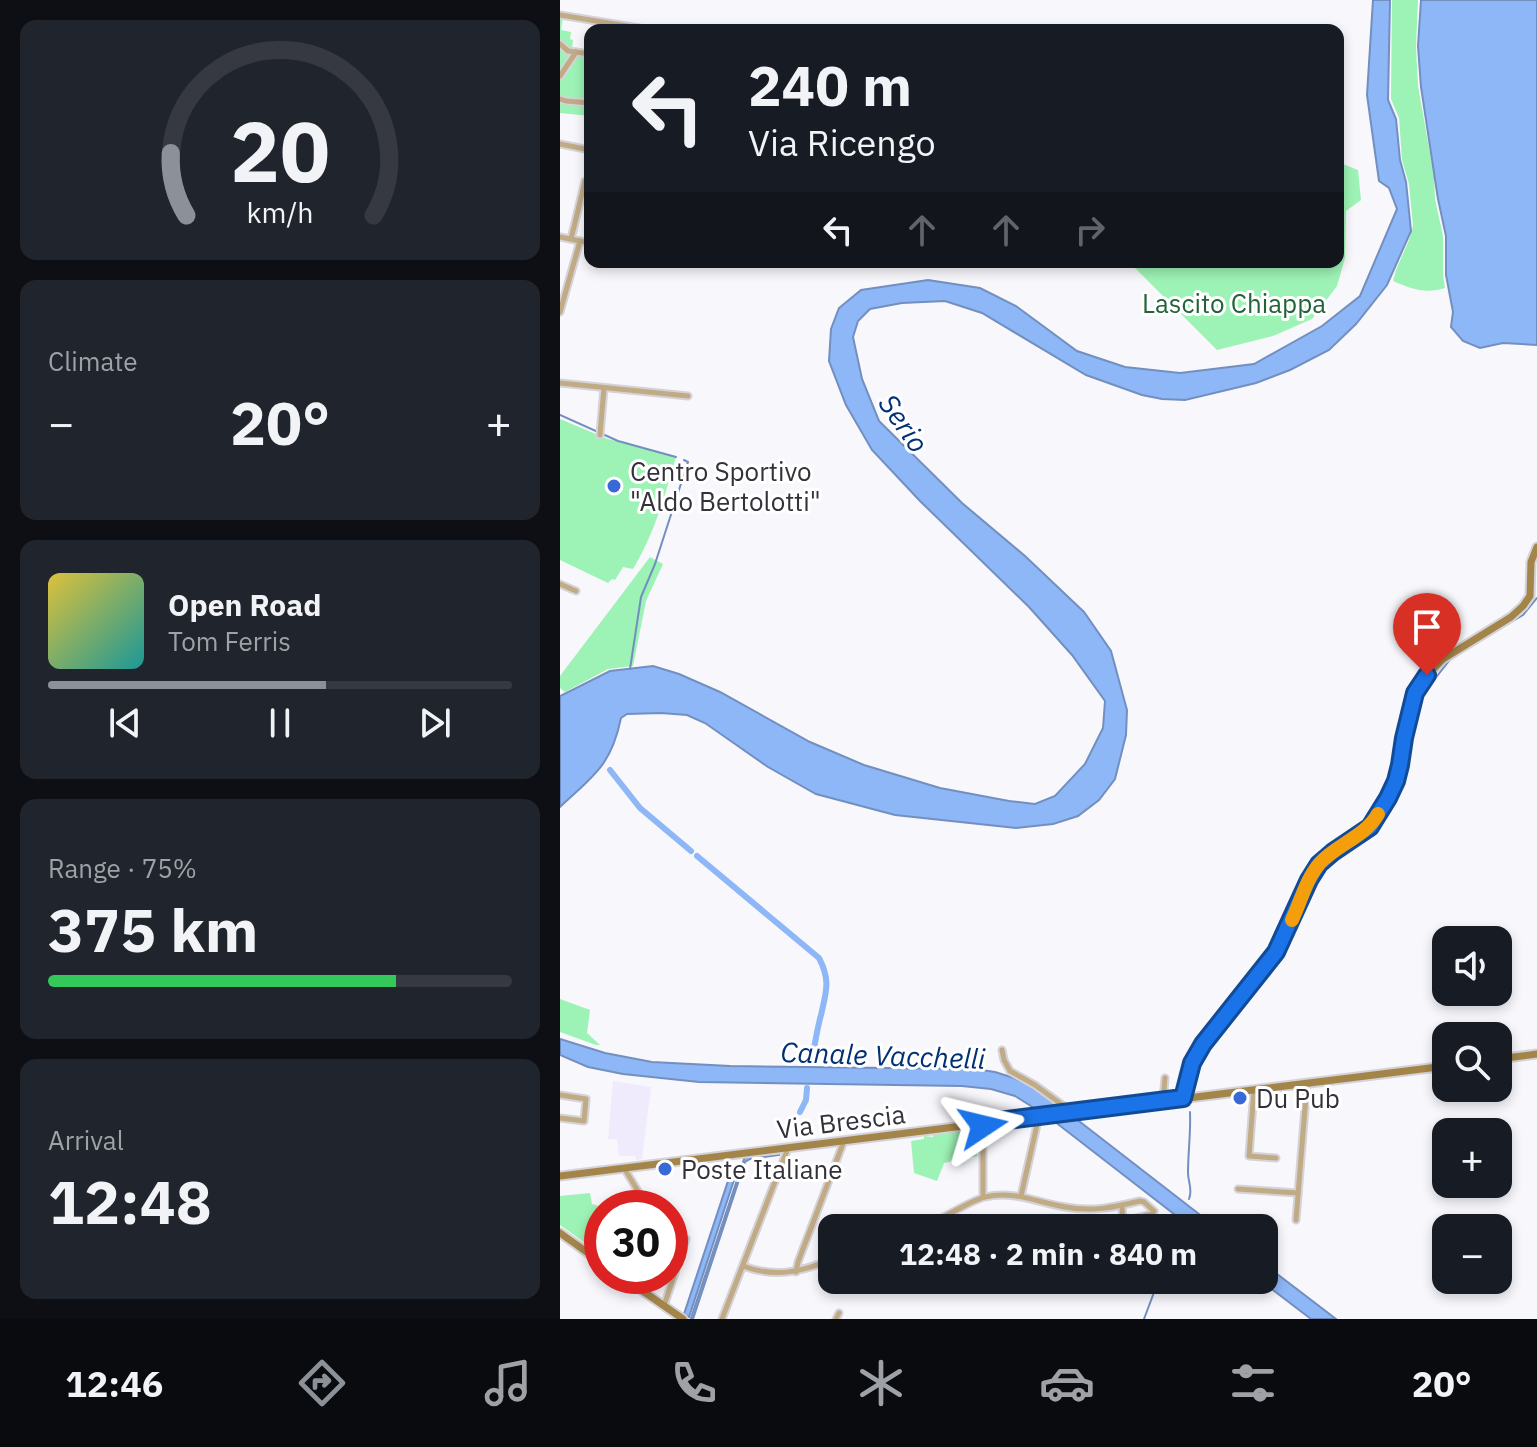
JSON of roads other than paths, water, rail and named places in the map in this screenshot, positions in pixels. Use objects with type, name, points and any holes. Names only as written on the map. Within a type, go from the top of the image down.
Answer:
[{"type":"street","points":[[560,15],[615,24]]},
{"type":"street","points":[[560,44],[568,51],[584,53]]},
{"type":"street","points":[[560,76],[576,52]]},
{"type":"street","points":[[560,99],[584,102]]},
{"type":"street","points":[[560,144],[584,149]]},
{"type":"street","points":[[571,239],[584,185]]},
{"type":"street","points":[[560,237],[584,242]]},
{"type":"street","points":[[560,312],[580,241]]},
{"type":"street","points":[[560,383],[688,396]]},
{"type":"street","points":[[600,432],[604,388]]},
{"type":"street","points":[[1183,1098],[1192,1063],[1203,1044],[1276,952],[1319,864],[1370,827],[1388,798],[1396,781],[1415,693],[1443,659],[1511,617],[1523,606],[1530,596],[1531,562],[1537,547]]},
{"type":"street","points":[[560,584],[576,591]]},
{"type":"street","points":[[1002,1050],[1010,1071],[1035,1085],[1070,1112]]},
{"type":"street","points":[[1512,1057],[1537,1054]]},
{"type":"street","name":"Via Brescia","points":[[560,1176],[1432,1068]]},
{"type":"street","points":[[1163,1101],[1165,1078]]},
{"type":"street","points":[[1296,1220],[1307,1083]]},
{"type":"street","points":[[1254,1090],[1249,1156],[1276,1158]]},
{"type":"street","points":[[560,1095],[586,1099],[584,1121],[560,1118]]},
{"type":"street","points":[[1021,1196],[1041,1116]]},
{"type":"street","points":[[983,1123],[983,1197]]},
{"type":"street","points":[[796,1272],[844,1140]]},
{"type":"street","points":[[722,1319],[789,1147]]},
{"type":"street","points":[[624,1168],[637,1190]]},
{"type":"street","points":[[1238,1189],[1298,1193]]},
{"type":"street","points":[[950,1214],[983,1197],[1003,1194],[1067,1208],[1099,1210],[1140,1201],[1154,1211],[1152,1214]]},
{"type":"street","points":[[1122,1205],[1122,1214]]},
{"type":"street","points":[[560,1233],[584,1250]]},
{"type":"street","points":[[743,1266],[769,1273],[796,1272],[818,1264]]},
{"type":"street","points":[[647,1294],[683,1319]]},
{"type":"street","points":[[664,1306],[668,1294]]},
{"type":"water","points":[[1373,0],[1390,0],[1388,100],[1396,119],[1411,231],[1387,285],[1356,324],[1329,350],[1256,383],[1185,400],[1162,399],[1086,375],[982,313],[945,301],[902,303],[870,309],[858,321],[853,337],[862,379],[879,421],[962,503],[1025,556],[1084,612],[1111,651],[1127,710],[1126,735],[1115,779],[1099,800],[1078,816],[1053,824],[1016,828],[895,815],[816,794],[768,767],[705,723],[687,715],[661,713],[627,714],[621,718],[612,748],[600,768],[560,807],[560,696],[610,671],[653,666],[720,692],[810,742],[864,765],[940,788],[1009,801],[1035,804],[1055,796],[1085,764],[1103,728],[1105,701],[1072,655],[1029,607],[872,450],[846,405],[829,361],[831,329],[839,308],[861,290],[928,280],[980,288],[1016,306],[1077,351],[1125,367],[1180,373],[1254,364],[1322,326],[1360,296],[1397,209],[1389,188],[1379,181],[1367,95]]},
{"type":"water","points":[[1421,0],[1537,0],[1537,345],[1503,343],[1480,348],[1463,341],[1451,327],[1453,312],[1446,275],[1446,236],[1421,87],[1418,46]]},
{"type":"water","points":[[560,1039],[605,1053],[652,1062],[975,1069],[995,1072],[1027,1084],[1066,1111],[1199,1214],[1174,1214],[1050,1118],[1015,1096],[991,1089],[699,1082],[623,1074],[588,1067],[560,1055]]},
{"type":"water","points":[[779,1152],[779,1155],[745,1162],[691,1318],[744,1159]]},
{"type":"water","points":[[737,1171],[689,1317],[684,1314],[731,1172]]},
{"type":"water","points":[[1278,1275],[1336,1319],[1311,1319],[1278,1294]]},
{"type":"waterway","points":[[560,415],[618,441],[676,457]]},
{"type":"waterway","points":[[630,669],[641,597],[688,462],[684,460]]},
{"type":"waterway","points":[[1471,646],[1523,615],[1537,598]]},
{"type":"waterway","points":[[1415,707],[1452,657]]},
{"type":"waterway","points":[[1203,1051],[1275,962],[1318,874],[1332,858],[1374,829],[1400,786],[1411,725]]},
{"type":"waterway","points":[[610,770],[640,808],[691,851]]},
{"type":"waterway","name":"Canale Vacchelli","points":[[697,856],[819,958],[826,986],[812,1059]]},
{"type":"waterway","points":[[1190,1093],[1198,1060]]},
{"type":"waterway","points":[[800,1112],[807,1088]]},
{"type":"waterway","points":[[1189,1199],[1190,1112]]},
{"type":"waterway","points":[[1144,1319],[1153,1294]]},
{"type":"place","name":"Centro Sportivo \"Aldo Bertolotti\"","points":[[614,486]]},
{"type":"place","name":"Du Pub","points":[[1240,1098]]},
{"type":"place","name":"Poste Italiane","points":[[665,1169]]},
{"type":"park label","name":"Lascito Chiappa","points":[[1234,303]]},
{"type":"water label","name":"Serio","points":[[904,423]]}]
